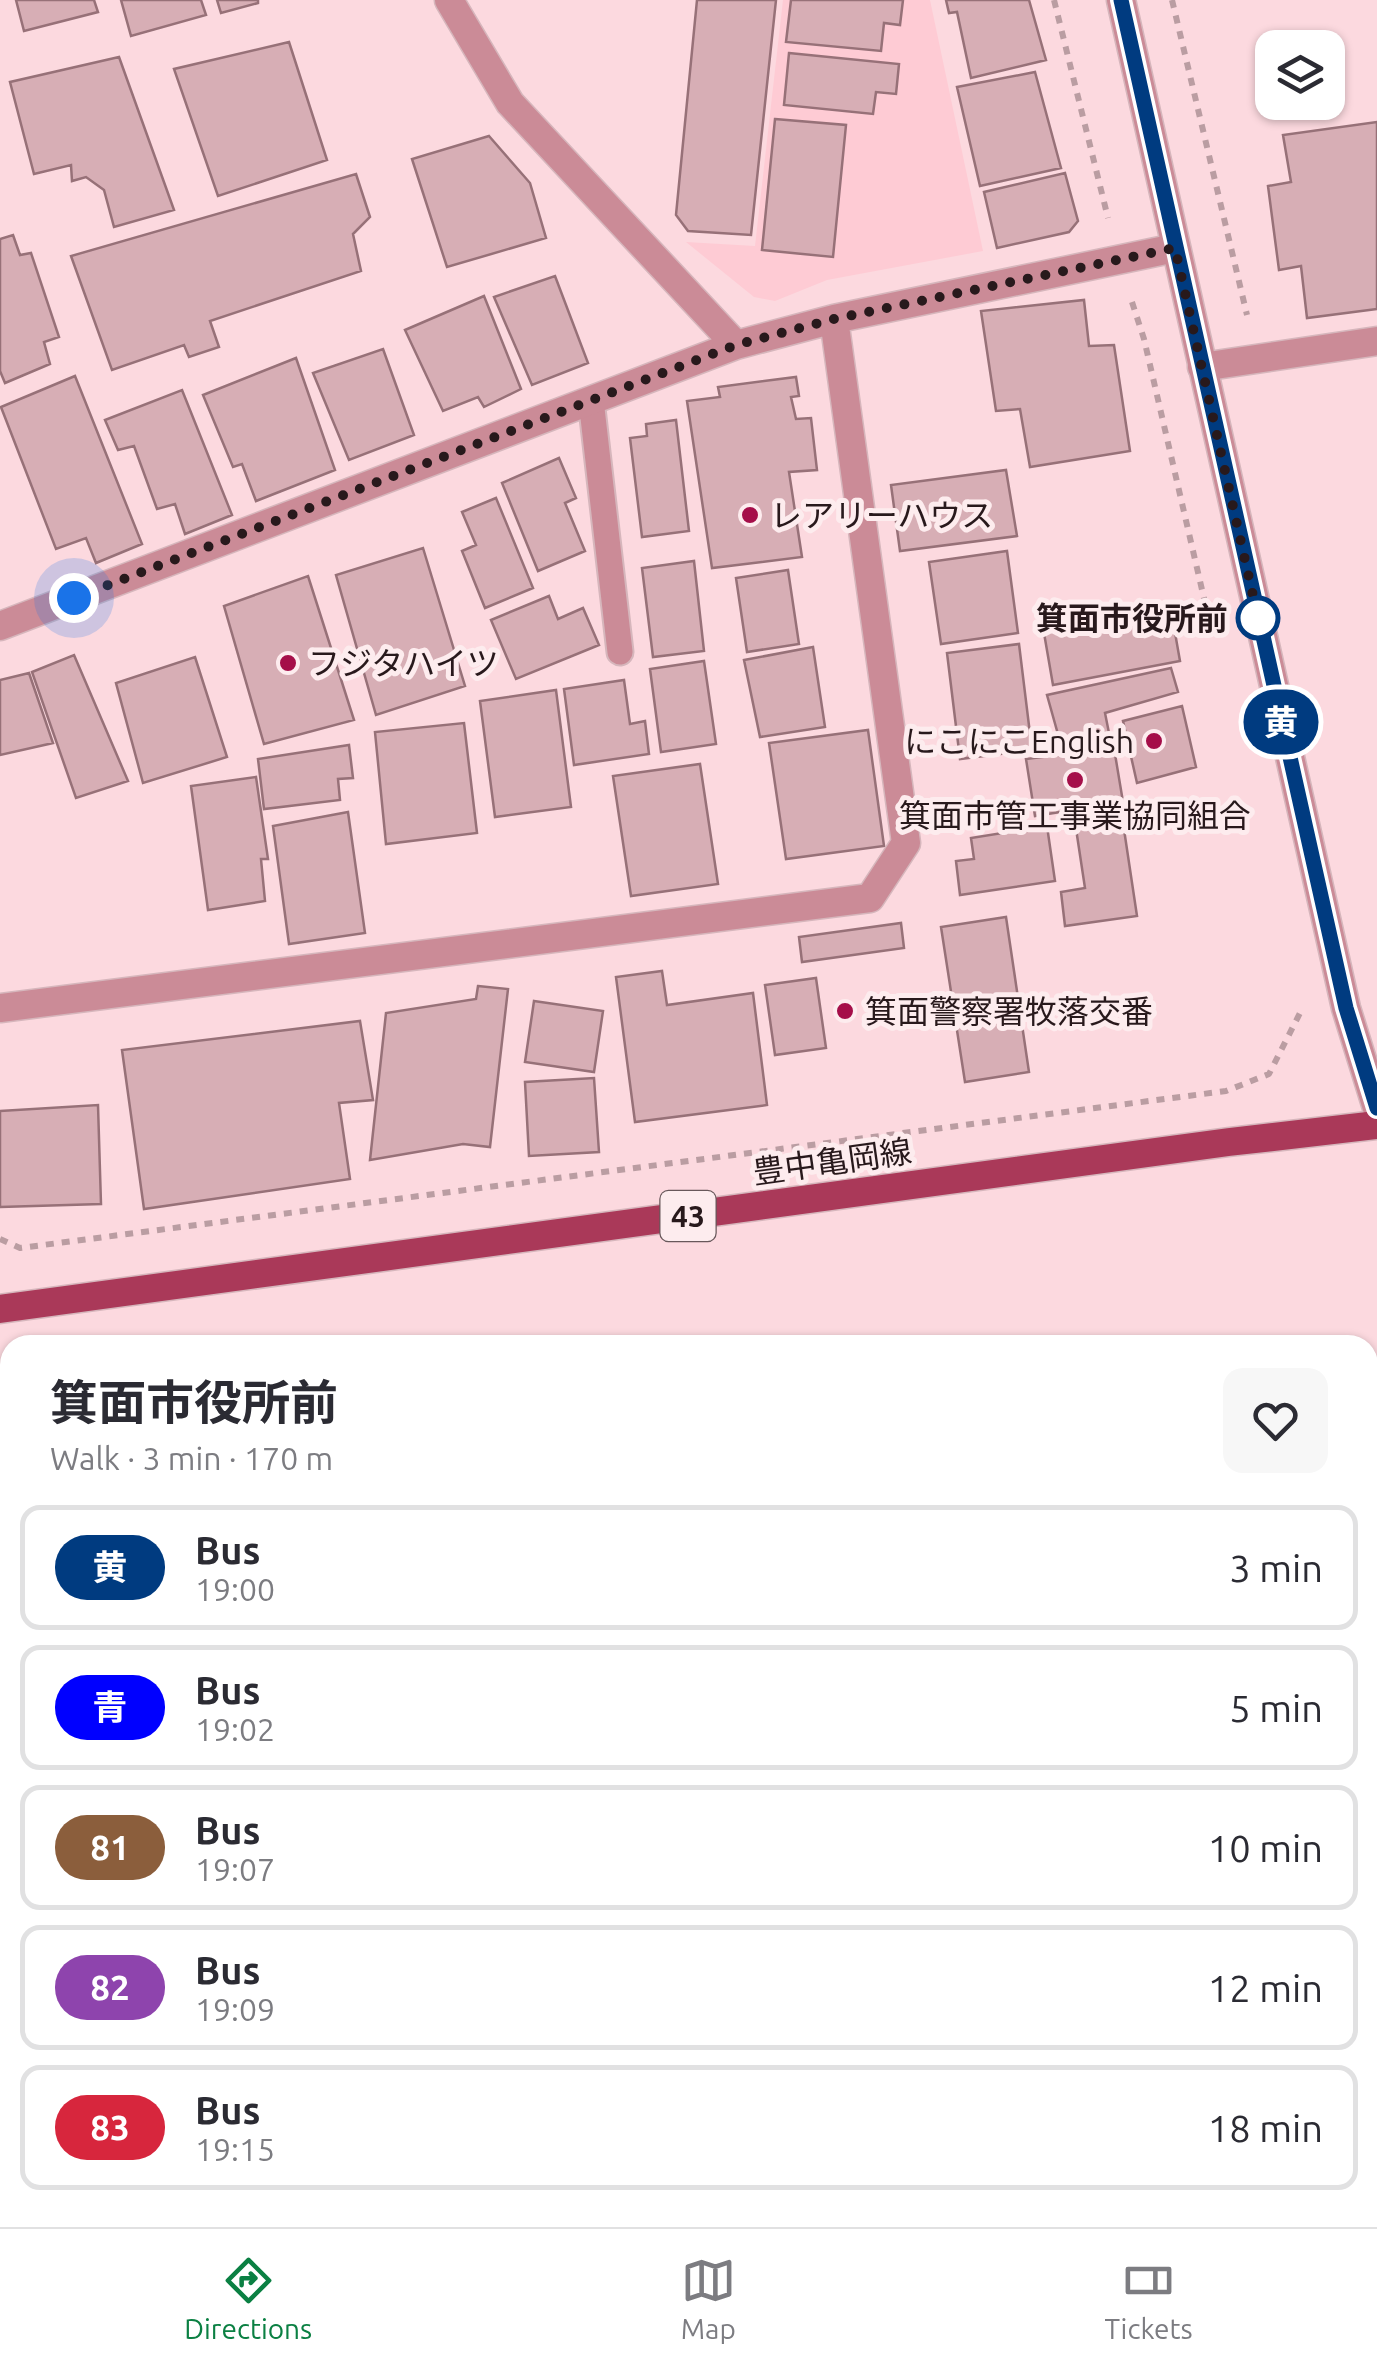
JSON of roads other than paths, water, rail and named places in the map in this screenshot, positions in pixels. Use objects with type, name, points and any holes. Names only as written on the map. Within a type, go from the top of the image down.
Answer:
[{"type":"main road","name":"豊中亀岡線","points":[[0,1309],[1210,1144],[1377,1126]]},
{"type":"street","points":[[449,0],[510,102],[736,345]]},
{"type":"street","points":[[1121,0],[1346,1008],[1377,1108]]},
{"type":"street","points":[[0,626],[736,345],[834,319],[1175,248]]},
{"type":"street","points":[[0,1008],[870,898],[906,843],[834,319]]},
{"type":"street","points":[[1202,368],[1377,341]]},
{"type":"lane","points":[[591,400],[620,652]]},
{"type":"place","name":"レアリーハウス","points":[[750,515]]},
{"type":"place","name":"箕面市役所前","points":[[1258,618]]},
{"type":"place","name":"フジタハイツ","points":[[288,663]]},
{"type":"place","name":"にこにこEnglish","points":[[1154,741]]},
{"type":"place","name":"箕面市管工事業協同組合","points":[[1075,780]]},
{"type":"place","name":"箕面警察署牧落交番","points":[[845,1011]]}]
